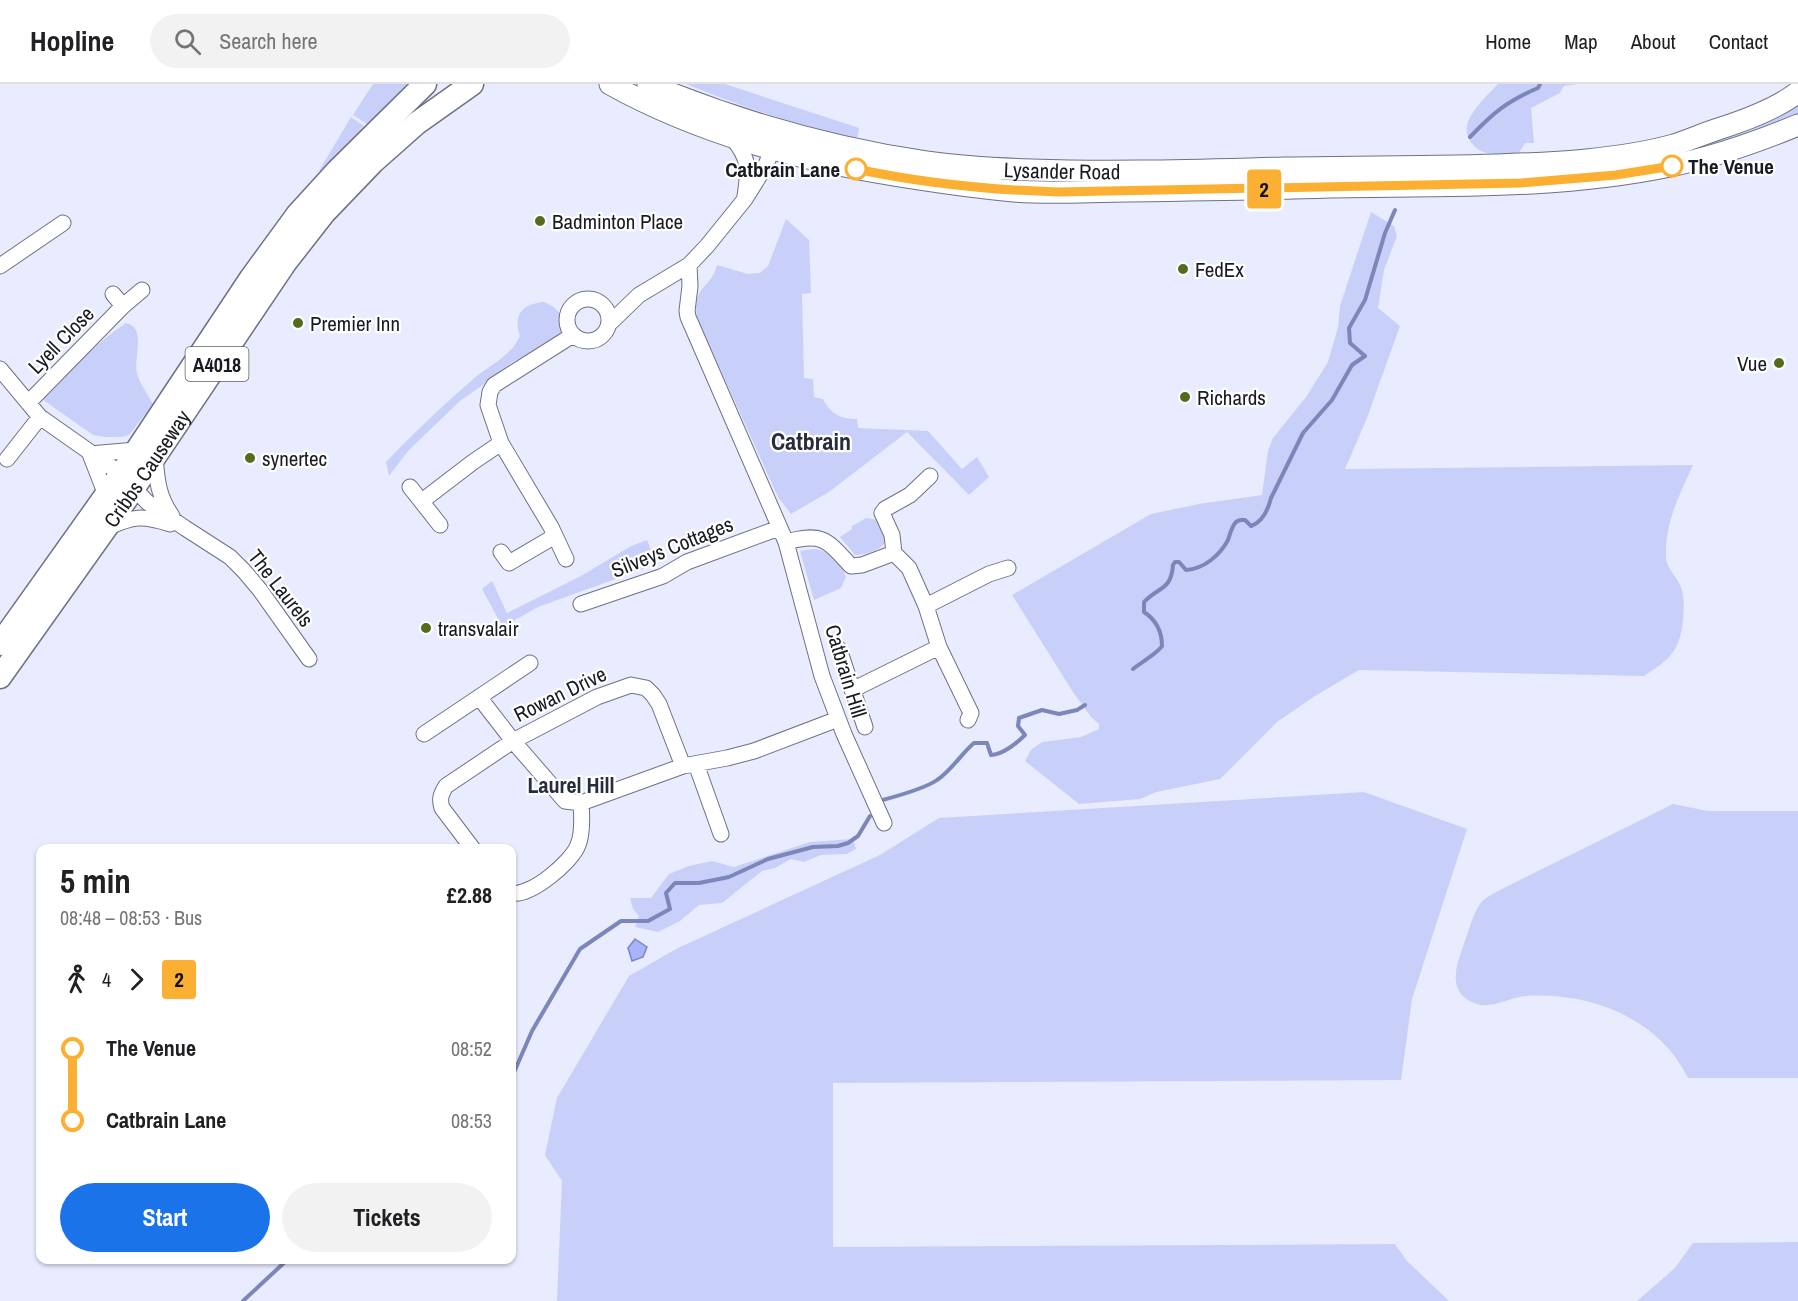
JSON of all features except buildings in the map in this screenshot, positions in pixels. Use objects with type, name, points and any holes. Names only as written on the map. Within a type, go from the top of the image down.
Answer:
[{"type":"main road","name":"Cribbs Causeway","points":[[145,453],[324,213],[373,162],[417,123],[472,84]]},
{"type":"main road","name":"Cribbs Causeway","points":[[0,677],[105,529],[128,481],[251,278],[297,215],[417,89]]},
{"type":"main road","name":"Cribbs Causeway","points":[[0,644],[106,495],[128,481]]},
{"type":"street","name":"Lysander Road","points":[[610,84],[632,96],[732,138],[772,150],[868,171],[941,183],[1014,191],[1486,184],[1582,179],[1672,166],[1749,144],[1798,125]]},
{"type":"street","points":[[609,324],[639,295],[689,265],[708,246],[745,199],[765,168],[772,150],[771,142],[765,137],[705,117],[648,84]]},
{"type":"street","name":"Lysander Road","points":[[648,84],[724,113],[861,151],[928,163],[995,169],[1066,171],[1430,167],[1586,159],[1672,145],[1744,121],[1798,92]]},
{"type":"street","points":[[732,138],[747,159],[745,199]]},
{"type":"street","points":[[0,266],[63,223]]},
{"type":"street","points":[[689,265],[688,317],[779,528]]},
{"type":"street","name":"Lyell Close","points":[[28,403],[118,300],[142,290]]},
{"type":"street","points":[[600,303],[608,312],[607,330],[597,339],[585,341],[573,335],[567,318],[576,303],[586,299],[600,303],[639,295]]},
{"type":"street","points":[[566,559],[501,443],[488,405],[490,392],[494,386],[573,335]]},
{"type":"street","name":"The Laurels","points":[[0,369],[40,417],[128,481],[147,502],[230,557],[244,570],[309,659]]},
{"type":"street","points":[[7,459],[40,417]]},
{"type":"street","points":[[422,501],[501,443]]},
{"type":"street","points":[[106,495],[90,454],[145,453]]},
{"type":"street","name":"The Laurels","points":[[145,453],[162,500],[171,515],[184,528]]},
{"type":"street","points":[[930,476],[910,495],[882,513],[892,535],[894,553],[909,568],[927,606],[939,647],[970,713],[968,720]]},
{"type":"street","points":[[410,487],[440,525]]},
{"type":"street","name":"The Laurels","points":[[105,529],[126,519],[138,518],[152,518],[184,528]]},
{"type":"street","name":"Catbrain Hill","points":[[779,528],[786,542],[807,613],[822,676],[838,719],[884,823]]},
{"type":"street","name":"Silveys Cottages","points":[[581,604],[663,576],[687,562],[779,528]]},
{"type":"street","points":[[501,552],[509,563],[555,536]]},
{"type":"street","points":[[786,542],[803,537],[824,540],[851,566],[862,565],[894,553]]},
{"type":"street","points":[[927,606],[989,574],[1008,568]]},
{"type":"street","points":[[852,690],[939,647]]},
{"type":"street","points":[[839,649],[865,727]]},
{"type":"street","points":[[424,734],[530,663]]},
{"type":"street","name":"Rowan Drive","points":[[513,741],[597,697],[627,685],[636,685],[650,692],[659,704],[690,765]]},
{"type":"street","points":[[479,697],[513,741],[565,801],[581,803],[690,765],[754,752],[838,719]]},
{"type":"street","points":[[469,844],[442,808],[441,794],[446,786],[513,741]]},
{"type":"street","points":[[690,765],[721,834]]},
{"type":"street","points":[[516,894],[537,886],[573,856],[579,844],[581,803]]},
{"type":"shaded area","points":[[373,84],[411,84],[386,110],[367,124],[353,115]]},
{"type":"shaded area","points":[[686,84],[725,84],[859,128],[857,139],[770,115]]},
{"type":"shaded area","points":[[1498,84],[1577,84],[1564,86],[1560,93],[1531,108],[1534,143],[1525,143],[1519,153],[1490,154],[1473,145],[1467,134],[1467,125],[1476,108]]},
{"type":"shaded area","points":[[1798,101],[1798,118],[1694,153],[1663,155]]},
{"type":"shaded area","points":[[351,117],[364,126],[336,164],[324,173],[319,171]]},
{"type":"shaded area","points":[[1371,212],[1394,226],[1397,236],[1384,270],[1378,308],[1400,326],[1367,418],[1345,469],[1693,465],[1670,521],[1666,544],[1667,561],[1680,586],[1684,603],[1678,644],[1665,661],[1644,676],[1359,670],[1277,722],[1220,779],[1156,792],[1140,799],[1079,804],[1025,761],[1031,750],[1042,742],[1081,737],[1099,729],[1099,724],[1073,692],[1012,595],[1151,514],[1262,495],[1268,451],[1273,438],[1306,397],[1328,362],[1338,327],[1340,306]]},
{"type":"shaded area","points":[[786,219],[809,240],[811,293],[802,294],[804,378],[813,379],[814,397],[823,399],[837,415],[857,419],[858,428],[928,431],[962,469],[977,457],[989,477],[969,495],[907,432],[829,492],[791,514],[778,497],[697,318],[696,307],[699,293],[714,273],[717,265],[748,274],[760,273],[768,266]]},
{"type":"shaded area","points":[[544,302],[554,307],[561,315],[563,324],[560,335],[541,348],[511,363],[460,401],[408,451],[389,476],[386,462],[459,392],[511,350],[520,336],[518,322],[521,312],[530,305]]},
{"type":"shaded area","points":[[126,323],[132,326],[138,337],[137,374],[153,404],[129,435],[105,437],[93,435],[42,399],[92,349]]},
{"type":"shaded area","points":[[866,518],[878,520],[885,535],[884,544],[873,551],[855,555],[840,537],[852,529],[852,526]]},
{"type":"shaded area","points":[[647,540],[657,564],[538,607],[506,625],[500,622],[482,589],[492,581],[507,613],[581,576],[631,546]]},
{"type":"shaded area","points":[[814,549],[834,558],[842,567],[846,577],[841,588],[814,600],[800,551]]},
{"type":"shaded area","points":[[1364,792],[1467,829],[1412,999],[1401,1080],[833,1083],[833,1247],[1395,1244],[1407,1261],[1449,1301],[557,1301],[562,1181],[545,1155],[557,1098],[629,976],[676,949],[880,855],[939,818]]},
{"type":"shaded area","points":[[1673,804],[1708,811],[1798,811],[1798,1078],[1688,1078],[1675,1057],[1659,1039],[1641,1025],[1598,1004],[1550,996],[1526,996],[1483,1005],[1466,999],[1456,984],[1460,957],[1474,916],[1484,900]]},
{"type":"shaded area","points":[[853,839],[856,849],[847,854],[821,855],[804,862],[791,859],[775,868],[762,871],[722,903],[699,905],[680,921],[658,932],[635,927],[639,916],[633,909],[630,898],[651,898],[669,874],[689,866],[712,861],[734,867],[810,842]]},
{"type":"shaded area","points":[[1798,1242],[1798,1301],[1637,1301],[1675,1268],[1693,1243]]},
{"type":"water","points":[[635,939],[647,947],[643,957],[632,961],[628,948]]},
{"type":"waterway","points":[[1470,137],[1501,108],[1538,88],[1540,84]]},
{"type":"waterway","points":[[1133,669],[1162,646],[1158,626],[1144,612],[1144,602],[1167,584],[1175,562],[1179,562],[1186,570],[1199,567],[1216,556],[1225,546],[1237,521],[1245,520],[1251,526],[1262,519],[1303,433],[1332,400],[1352,365],[1365,356],[1350,343],[1349,328],[1365,300],[1385,233],[1395,210]]},
{"type":"waterway","points":[[879,801],[918,789],[937,780],[974,743],[987,743],[991,755],[1004,751],[1025,735],[1018,726],[1019,718],[1042,710],[1059,714],[1077,710],[1085,705]]},
{"type":"waterway","points":[[516,1068],[532,1031],[580,949],[621,921],[648,921],[670,909],[666,893],[675,883],[699,883],[729,877],[768,859],[813,847],[838,846],[848,843],[858,836],[870,816]]},
{"type":"waterway","points":[[243,1301],[283,1264]]},
{"type":"bus line","name":"2","points":[[856,169],[941,183],[1014,191],[1058,192],[1521,183],[1582,179],[1672,166]]},
{"type":"place","name":"The Venue","points":[[1672,166]]},
{"type":"place","name":"Catbrain Lane","points":[[856,169]]},
{"type":"place","name":"Badminton Place","points":[[540,221]]},
{"type":"place","name":"FedEx","points":[[1183,269]]},
{"type":"place","name":"Premier Inn","points":[[298,323]]},
{"type":"place","name":"Vue","points":[[1779,363]]},
{"type":"place","name":"Richards","points":[[1185,397]]},
{"type":"place","name":"synertec","points":[[250,458]]},
{"type":"place","name":"transvalair","points":[[426,628]]},
{"type":"district","name":"Catbrain","points":[[811,441]]},
{"type":"district","name":"Laurel Hill","points":[[571,785]]}]
